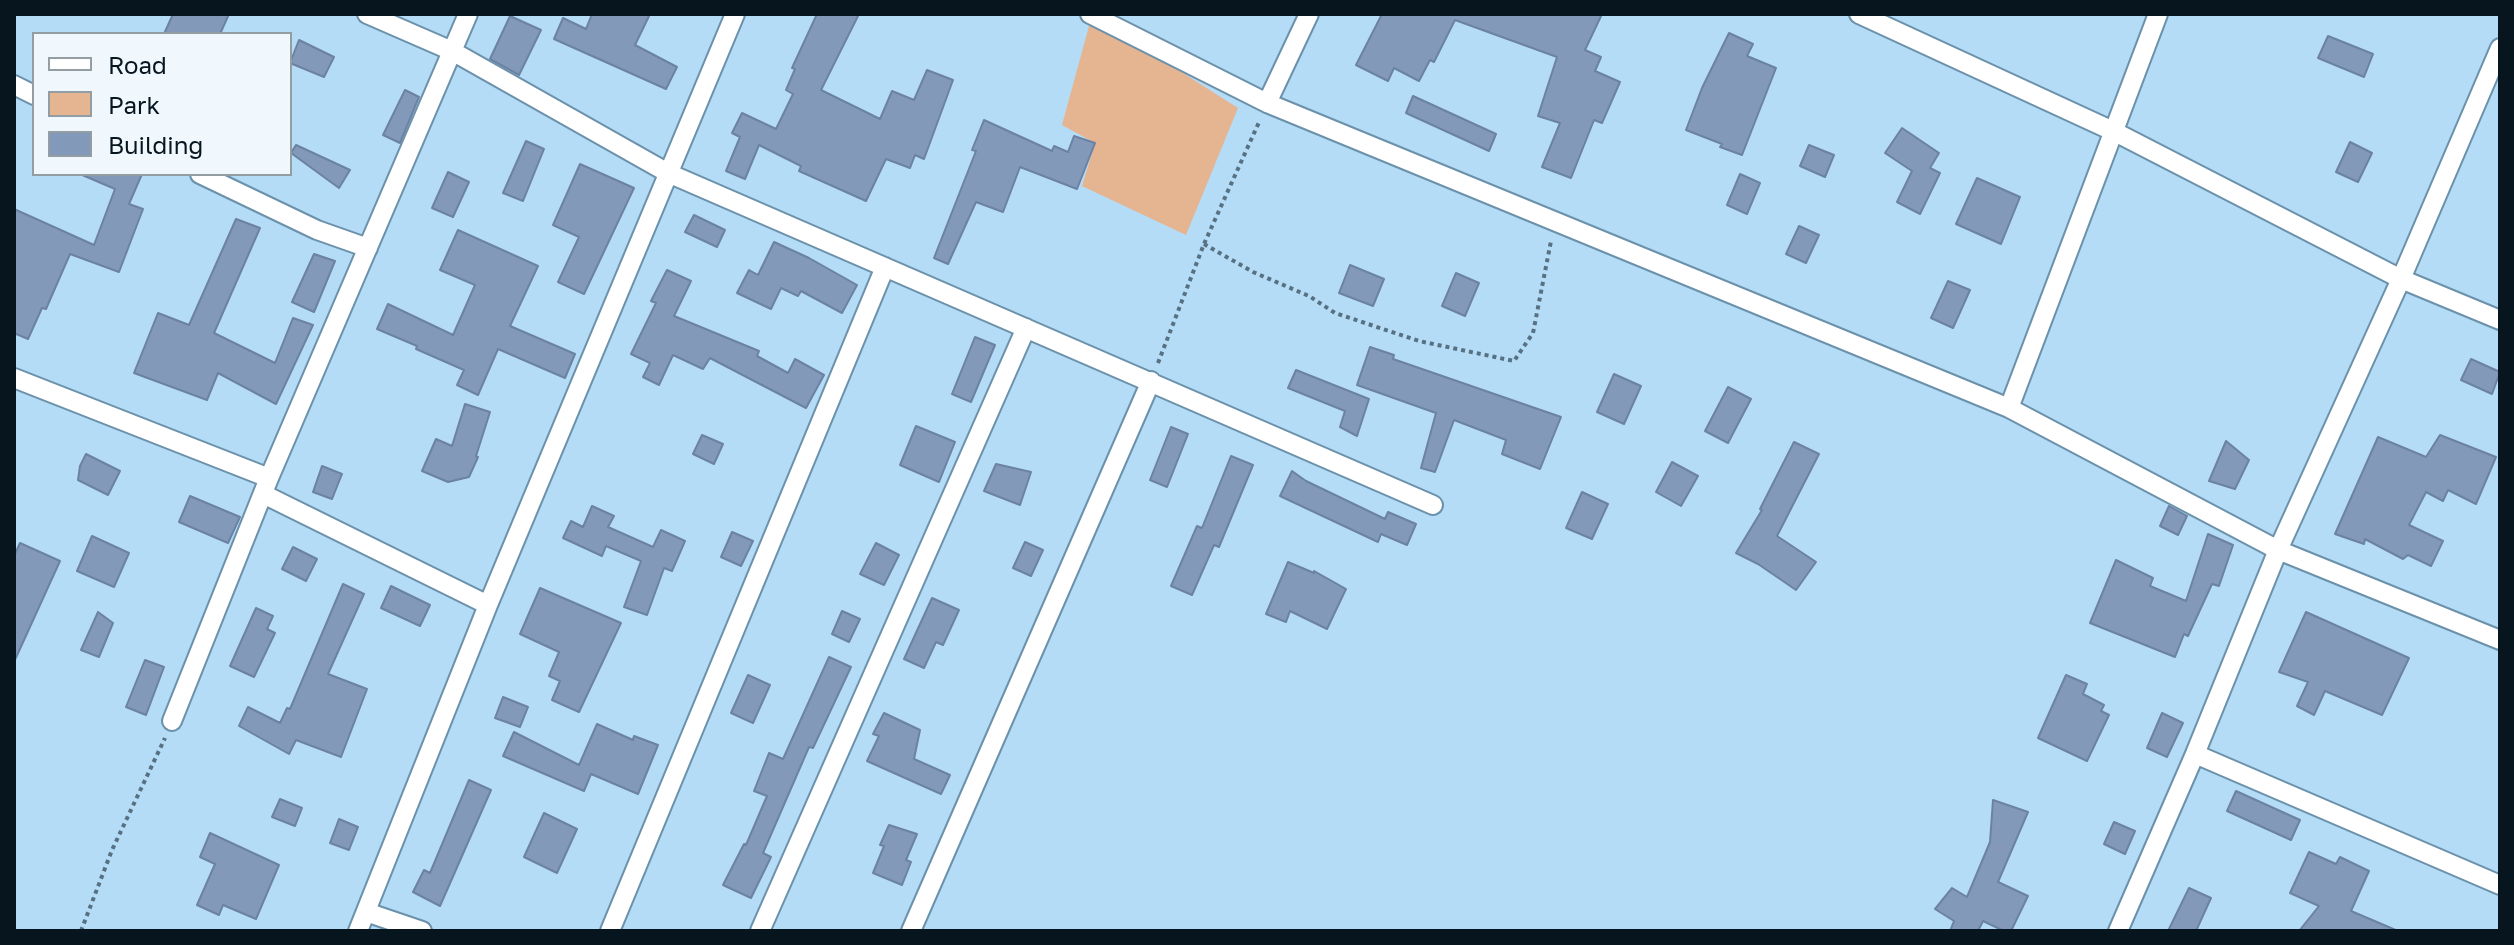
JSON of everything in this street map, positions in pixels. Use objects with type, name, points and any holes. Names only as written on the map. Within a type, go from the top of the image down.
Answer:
[{"type":"street","points":[[367,14],[452,51],[668,173],[1433,505]]},
{"type":"street","points":[[172,721],[266,486],[468,14]]},
{"type":"street","points":[[358,931],[488,605],[735,14]]},
{"type":"street","points":[[1090,14],[1267,103],[2009,408],[2278,550],[2500,640]]},
{"type":"street","points":[[1267,103],[1309,14]]},
{"type":"street","points":[[1859,14],[2115,132],[2401,279],[2500,320]]},
{"type":"street","points":[[2009,408],[2158,14]]},
{"type":"street","points":[[2118,931],[2195,754],[2278,550],[2401,279],[2500,48]]},
{"type":"street","points":[[14,85],[32,94]]},
{"type":"street","points":[[204,176],[317,230],[368,248]]},
{"type":"street","points":[[610,931],[885,267]]},
{"type":"street","points":[[760,931],[1026,328]]},
{"type":"street","points":[[14,378],[266,486],[488,605]]},
{"type":"street","points":[[911,931],[1151,381]]},
{"type":"street","points":[[2195,754],[2500,885]]},
{"type":"street","points":[[366,912],[422,931]]},
{"type":"path","points":[[1151,381],[1204,244],[1267,103]]},
{"type":"path","points":[[1204,244],[1253,272],[1309,296],[1335,313],[1419,341],[1514,361],[1533,333],[1555,223]]},
{"type":"path","points":[[81,931],[112,850],[172,721]]},
{"type":"green space","points":[[1092,15],[1238,108],[1186,235],[1082,186],[1095,143],[1062,125]]},
{"type":"building","points":[[173,14],[229,14],[221,32],[165,32]]},
{"type":"building","points":[[592,14],[650,14],[635,45],[677,67],[666,89],[554,39],[563,18],[586,29]]},
{"type":"building","points":[[817,14],[859,14],[821,90],[880,119],[892,91],[914,100],[927,70],[953,80],[924,159],[915,155],[910,168],[886,159],[866,201],[799,171],[801,166],[759,145],[745,179],[726,171],[740,137],[732,133],[742,113],[776,129],[793,94],[786,90],[795,69],[792,68]]},
{"type":"building","points":[[1382,14],[1602,14],[1585,50],[1601,57],[1595,71],[1620,82],[1602,123],[1594,120],[1571,178],[1542,167],[1560,123],[1538,116],[1557,57],[1455,20],[1434,62],[1430,60],[1419,81],[1394,68],[1388,81],[1356,65]]},
{"type":"building","points":[[510,16],[541,30],[519,75],[490,59]]},
{"type":"building","points":[[1729,33],[1753,44],[1747,56],[1776,68],[1742,155],[1686,130]]},
{"type":"building","points":[[2328,36],[2373,54],[2364,77],[2318,58]]},
{"type":"building","points":[[299,40],[334,57],[324,77],[292,64]]},
{"type":"building","points":[[405,90],[419,97],[400,143],[383,135]]},
{"type":"building","points":[[1413,96],[1496,134],[1489,151],[1406,113]]},
{"type":"building","points":[[984,120],[1052,151],[1054,146],[1068,152],[1074,136],[1095,143],[1077,189],[1020,167],[1003,212],[976,202],[948,264],[934,258],[976,151],[972,150]]},
{"type":"building","points":[[1902,128],[1939,153],[1930,168],[1940,173],[1920,214],[1897,202],[1912,171],[1885,153]]},
{"type":"building","points":[[526,141],[544,149],[523,201],[503,193]]},
{"type":"building","points":[[2350,142],[2372,153],[2358,182],[2336,172]]},
{"type":"building","points":[[296,145],[350,170],[339,188],[292,151]]},
{"type":"building","points":[[1809,145],[1834,155],[1825,177],[1800,166]]},
{"type":"building","points":[[580,164],[634,188],[584,294],[558,282],[579,237],[553,225]]},
{"type":"building","points":[[448,172],[469,182],[453,217],[432,208]]},
{"type":"building","points":[[1740,174],[1760,183],[1747,214],[1727,205]]},
{"type":"building","points":[[85,176],[141,176],[129,204],[143,209],[119,272],[70,254],[46,309],[42,308],[28,339],[14,333],[14,209],[94,245],[115,189]]},
{"type":"building","points":[[1977,178],[2020,197],[2001,244],[1956,224]]},
{"type":"building","points":[[694,215],[725,230],[717,247],[685,232]]},
{"type":"building","points":[[236,219],[260,228],[214,333],[275,363],[293,318],[313,325],[276,404],[218,373],[207,400],[134,373],[158,313],[189,325]]},
{"type":"building","points":[[1799,226],[1819,235],[1806,263],[1786,254]]},
{"type":"building","points":[[458,230],[538,266],[510,326],[575,354],[565,378],[498,349],[478,395],[457,385],[464,370],[377,329],[388,304],[453,335],[475,285],[440,270]]},
{"type":"building","points":[[774,242],[857,285],[842,313],[801,291],[798,296],[781,288],[771,309],[737,293],[749,270],[758,275]]},
{"type":"building","points":[[314,254],[335,261],[314,312],[292,302]]},
{"type":"building","points":[[1350,265],[1384,279],[1373,306],[1339,293]]},
{"type":"building","points":[[667,270],[691,281],[674,316],[759,351],[757,356],[788,373],[795,359],[824,375],[806,408],[710,358],[703,369],[673,355],[659,385],[643,377],[650,363],[631,354],[656,303],[651,301]]},
{"type":"building","points":[[1456,273],[1479,283],[1465,316],[1442,306]]},
{"type":"building","points":[[1948,281],[1970,290],[1953,328],[1931,318]]},
{"type":"building","points":[[975,337],[995,345],[971,402],[952,394]]},
{"type":"building","points":[[1370,347],[1394,355],[1393,359],[1561,417],[1540,469],[1502,454],[1506,440],[1454,420],[1435,472],[1421,468],[1436,413],[1357,385]]},
{"type":"building","points":[[2471,359],[2500,372],[2492,394],[2461,380]]},
{"type":"building","points":[[1296,370],[1369,399],[1357,436],[1340,427],[1345,411],[1288,388]]},
{"type":"building","points":[[1614,374],[1641,386],[1624,424],[1597,412]]},
{"type":"building","points":[[1728,387],[1751,399],[1728,443],[1705,431]]},
{"type":"building","points":[[465,404],[490,412],[478,457],[469,477],[448,482],[422,471],[436,439],[452,446]]},
{"type":"building","points":[[916,426],[955,442],[939,482],[900,465]]},
{"type":"building","points":[[1171,427],[1188,434],[1167,487],[1150,480]]},
{"type":"building","points":[[702,435],[723,444],[714,464],[693,454]]},
{"type":"building","points":[[2440,435],[2496,457],[2476,504],[2448,490],[2443,501],[2426,492],[2409,525],[2443,541],[2431,566],[2408,555],[2403,559],[2365,539],[2364,544],[2335,534],[2378,437],[2426,457]]},
{"type":"building","points":[[2226,441],[2249,460],[2235,489],[2209,481]]},
{"type":"building","points":[[1794,442],[1819,454],[1777,536],[1816,562],[1796,590],[1736,553],[1762,510]]},
{"type":"building","points":[[86,454],[120,471],[108,495],[78,480]]},
{"type":"building","points":[[1231,456],[1253,465],[1219,547],[1214,545],[1192,595],[1171,586],[1197,526],[1202,528]]},
{"type":"building","points":[[1672,462],[1698,476],[1681,506],[1656,492]]},
{"type":"building","points":[[996,464],[1031,472],[1020,505],[984,491]]},
{"type":"building","points":[[322,466],[342,474],[332,499],[313,492]]},
{"type":"building","points":[[1292,471],[1306,481],[1385,519],[1388,512],[1416,524],[1407,545],[1381,534],[1378,542],[1280,496]]},
{"type":"building","points":[[1582,492],[1608,504],[1592,539],[1566,528]]},
{"type":"building","points":[[190,496],[240,517],[228,543],[179,522]]},
{"type":"building","points":[[592,506],[614,516],[608,527],[653,547],[661,530],[685,541],[672,571],[664,568],[647,615],[624,607],[641,561],[606,546],[602,556],[563,538],[571,521],[583,527]]},
{"type":"building","points":[[2169,506],[2187,516],[2178,535],[2160,526]]},
{"type":"building","points":[[732,532],[753,541],[741,566],[721,557]]},
{"type":"building","points":[[2208,534],[2233,545],[2219,586],[2212,584],[2175,657],[2090,623],[2116,560],[2153,578],[2150,586],[2186,601]]},
{"type":"building","points":[[92,536],[129,553],[114,587],[77,571]]},
{"type":"building","points":[[1025,542],[1043,550],[1031,576],[1013,568]]},
{"type":"building","points":[[20,543],[60,561],[14,662],[14,556]]},
{"type":"building","points":[[876,543],[899,555],[884,585],[860,574]]},
{"type":"building","points":[[293,547],[317,559],[306,581],[282,569]]},
{"type":"building","points":[[1288,562],[1314,571],[1346,589],[1327,629],[1290,611],[1286,622],[1266,614]]},
{"type":"building","points":[[343,584],[364,594],[328,674],[367,689],[341,757],[296,740],[289,754],[239,726],[248,707],[280,723],[287,708],[290,709]]},
{"type":"building","points":[[391,586],[430,605],[420,626],[381,608]]},
{"type":"building","points":[[540,588],[621,623],[579,712],[552,700],[560,681],[549,676],[559,652],[520,634]]},
{"type":"building","points":[[932,598],[959,610],[943,645],[936,642],[924,668],[904,659]]},
{"type":"building","points":[[256,608],[273,616],[267,629],[275,633],[254,677],[230,666]]},
{"type":"building","points":[[842,611],[860,619],[849,642],[832,634]]},
{"type":"building","points":[[98,612],[113,623],[99,657],[81,650]]},
{"type":"building","points":[[2306,612],[2409,658],[2382,715],[2325,691],[2314,715],[2297,706],[2308,682],[2279,672]]},
{"type":"building","points":[[829,657],[851,667],[813,748],[809,747],[763,853],[771,857],[751,898],[723,885],[746,845],[767,796],[754,791],[769,753],[783,759]]},
{"type":"building","points":[[145,660],[164,667],[146,715],[126,707]]},
{"type":"building","points":[[748,675],[770,685],[753,723],[731,713]]},
{"type":"building","points":[[2066,675],[2087,684],[2083,694],[2104,705],[2101,711],[2109,715],[2087,761],[2038,738]]},
{"type":"building","points":[[503,697],[528,707],[520,727],[495,718]]},
{"type":"building","points":[[884,713],[920,730],[914,759],[950,775],[941,794],[867,761],[879,736],[873,734]]},
{"type":"building","points":[[2162,713],[2183,723],[2167,757],[2147,748]]},
{"type":"building","points":[[597,724],[633,740],[634,736],[658,745],[638,794],[591,774],[584,791],[503,756],[514,732],[579,765]]},
{"type":"building","points":[[469,780],[491,790],[440,906],[413,892],[424,870],[430,873]]},
{"type":"building","points":[[2236,791],[2300,820],[2291,840],[2227,811]]},
{"type":"building","points":[[280,799],[302,808],[295,826],[272,817]]},
{"type":"building","points":[[1993,800],[2028,812],[1998,882],[2028,896],[2011,931],[1983,921],[1978,931],[1950,931],[1954,921],[1935,909],[1952,888],[1967,897],[1990,842]]},
{"type":"building","points":[[544,813],[577,829],[557,873],[524,857]]},
{"type":"building","points":[[339,819],[358,827],[349,850],[330,843]]},
{"type":"building","points":[[2114,822],[2135,831],[2125,854],[2104,844]]},
{"type":"building","points":[[889,825],[917,834],[906,860],[911,862],[902,885],[873,873]]},
{"type":"building","points":[[210,833],[279,865],[256,919],[223,905],[219,915],[197,905],[215,864],[200,857]]},
{"type":"building","points":[[2309,852],[2336,864],[2340,857],[2369,871],[2351,911],[2398,931],[2299,931],[2319,906],[2290,893]]},
{"type":"building","points":[[2189,888],[2211,898],[2196,931],[2168,931]]}]
